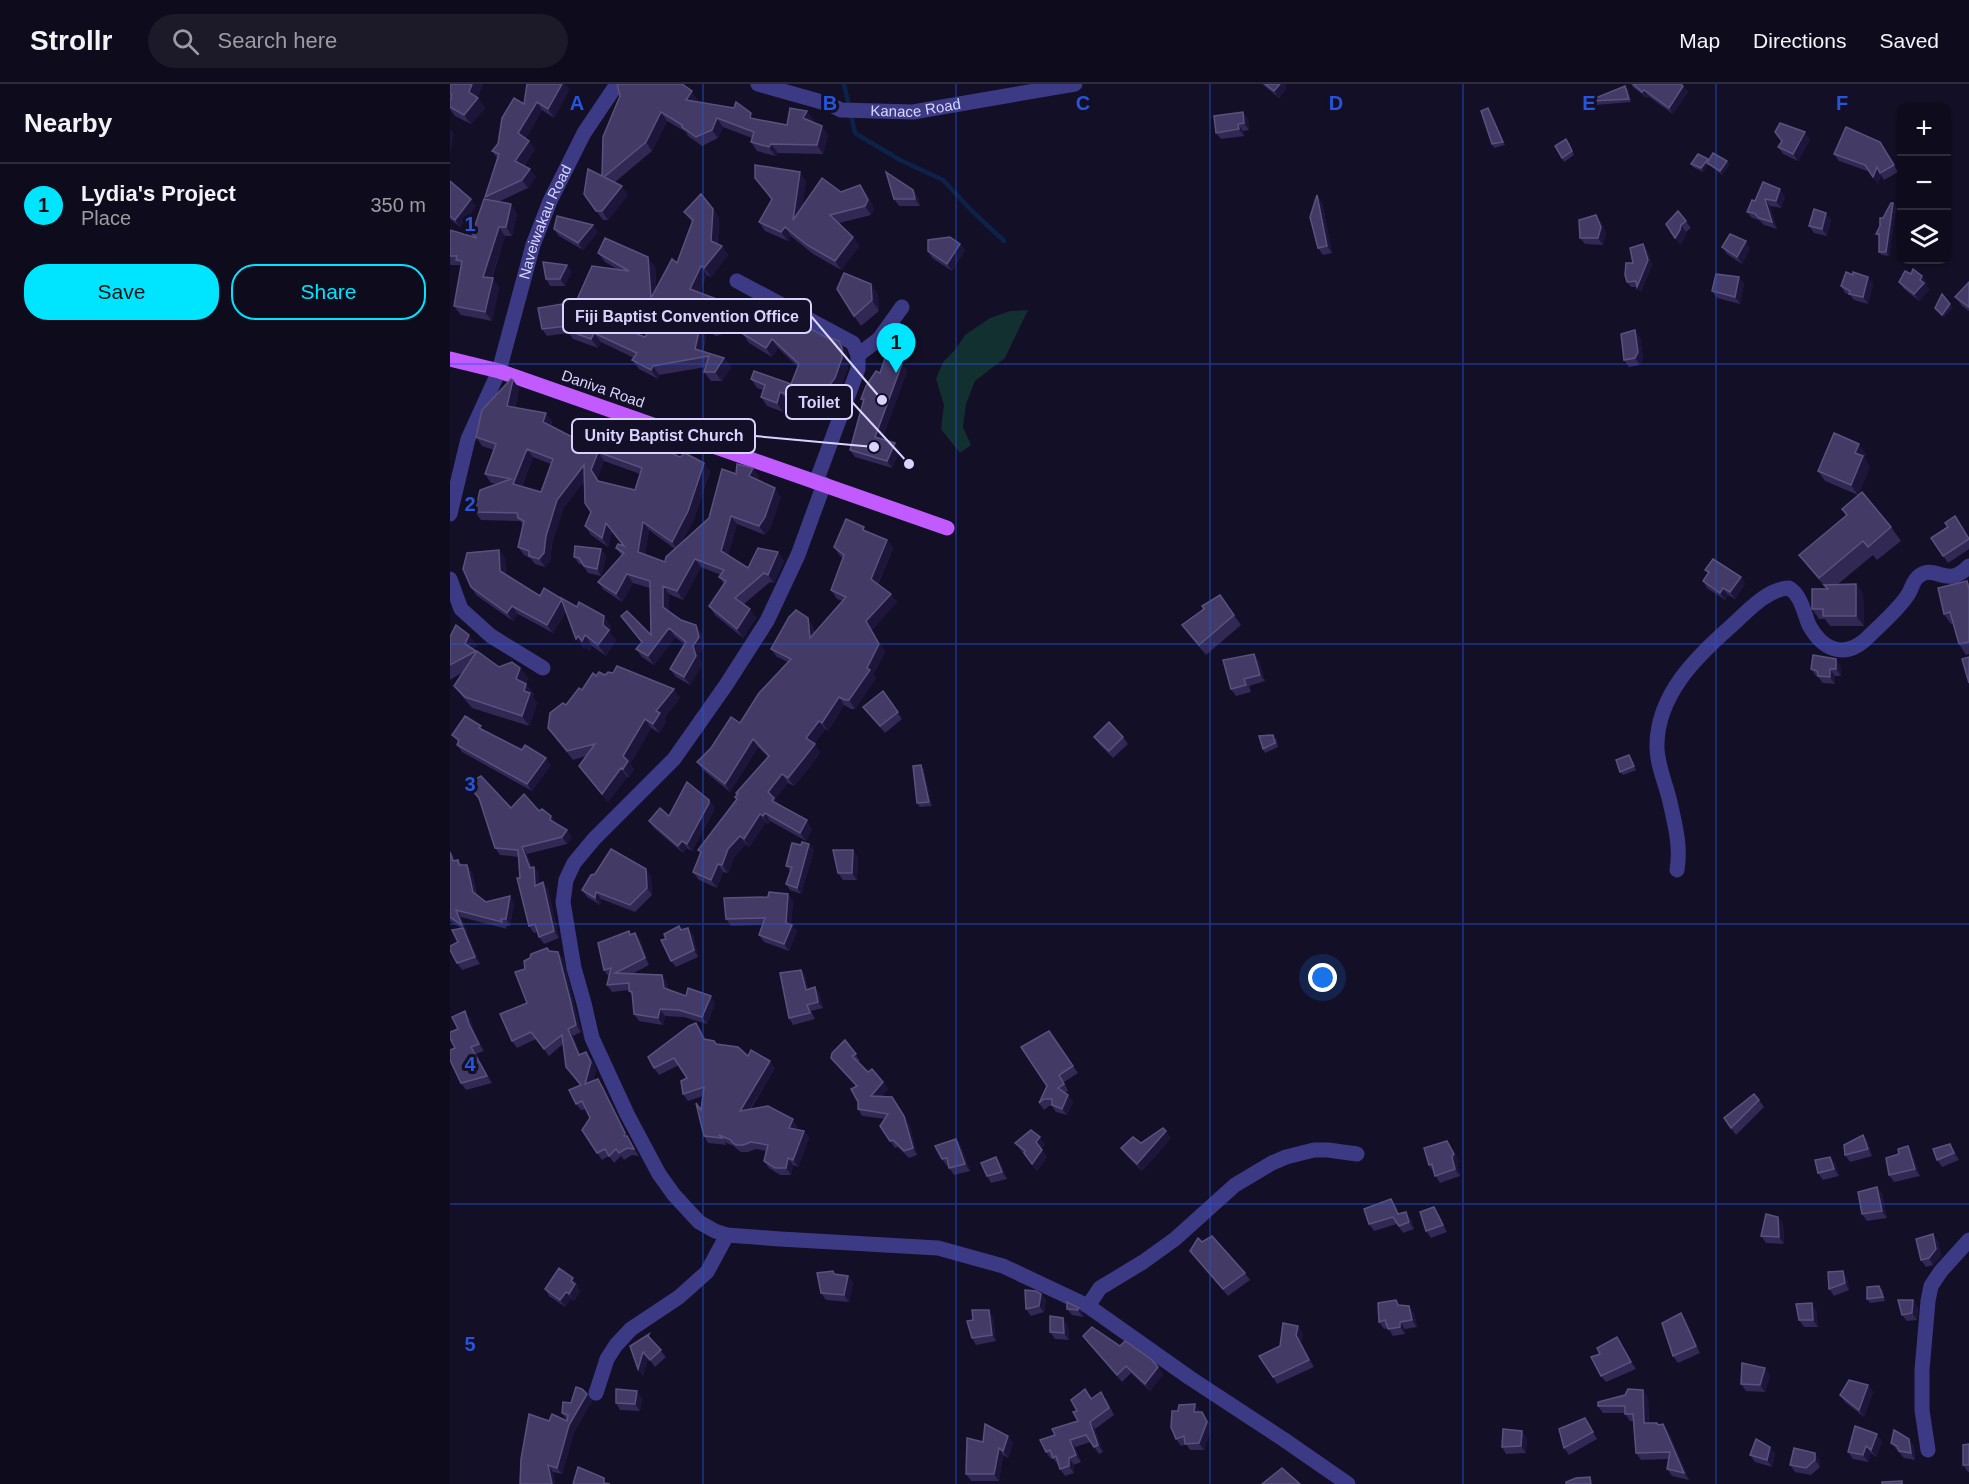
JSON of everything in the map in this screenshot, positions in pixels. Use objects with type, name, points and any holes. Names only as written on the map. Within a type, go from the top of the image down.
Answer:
[{"type":"main road","name":"Daniva Road","points":[[450,359],[499,372],[947,528]]},
{"type":"street","name":"Naveiwakau Road","points":[[450,514],[468,439],[499,372],[533,245],[550,201],[584,133],[616,84]]},
{"type":"street","name":"Kanace Road","points":[[758,84],[829,104],[841,110],[913,112],[991,91],[1075,84]]},
{"type":"street","points":[[737,281],[853,343],[858,355],[858,369],[798,555],[768,621],[674,759],[594,839],[574,862],[566,880],[563,902],[574,968],[592,1038],[627,1113],[659,1174],[674,1195],[699,1222],[727,1235],[938,1248],[1003,1266],[1088,1306],[1348,1484]]},
{"type":"street","points":[[858,355],[879,339],[902,308]]},
{"type":"street","points":[[1677,870],[1680,855],[1678,838],[1657,744],[1667,702],[1680,679],[1705,649],[1754,606],[1774,592],[1789,588],[1796,594],[1811,627],[1827,647],[1841,651],[1850,650],[1865,640],[1908,596],[1914,582],[1921,574],[1932,572],[1952,577],[1969,566]]},
{"type":"street","points":[[450,579],[461,609],[491,636],[543,668]]},
{"type":"street","points":[[1088,1306],[1100,1288],[1175,1239],[1235,1185],[1272,1163],[1314,1150],[1357,1154]]},
{"type":"street","points":[[596,1393],[607,1359],[616,1345],[631,1329],[679,1297],[707,1272],[727,1235]]},
{"type":"street","points":[[1928,1450],[1922,1410],[1922,1370],[1928,1301],[1931,1286],[1941,1271],[1969,1240]]},
{"type":"green space","points":[[1028,310],[1005,358],[975,381],[966,404],[963,427],[971,445],[960,453],[941,429],[944,405],[936,379],[943,362],[965,335],[990,318],[1010,311]]},
{"type":"building","points":[[450,84],[472,84],[469,92],[478,98],[464,115],[450,107],[452,95]]},
{"type":"building","points":[[527,84],[562,84],[548,109],[537,102],[518,133],[529,141],[515,161],[530,169],[522,180],[485,197],[499,154],[492,151],[498,144],[502,118],[514,98],[524,104]]},
{"type":"building","points":[[617,84],[682,84],[692,91],[686,100],[734,108],[736,102],[751,113],[750,118],[787,125],[790,108],[807,111],[803,118],[822,126],[817,145],[771,144],[769,147],[751,142],[754,132],[717,118],[712,130],[696,137],[661,112],[646,142],[604,177],[622,186],[602,211],[596,211],[584,194],[588,169],[602,176],[603,137],[620,96]]},
{"type":"building","points":[[1265,84],[1280,84],[1274,91]]},
{"type":"building","points":[[1633,84],[1681,84],[1683,86],[1669,108]]},
{"type":"building","points":[[1625,86],[1629,99],[1593,101],[1593,99]]},
{"type":"building","points":[[1488,108],[1503,142],[1492,144],[1481,111]]},
{"type":"building","points":[[1243,112],[1244,123],[1238,124],[1239,129],[1216,133],[1214,116]]},
{"type":"building","points":[[1780,123],[1805,132],[1793,154],[1778,147],[1782,141],[1775,132]]},
{"type":"building","points":[[1846,127],[1880,142],[1894,165],[1880,173],[1877,167],[1873,177],[1865,165],[1834,154]]},
{"type":"building","points":[[1566,139],[1572,151],[1562,158],[1555,146]]},
{"type":"building","points":[[1713,153],[1727,161],[1720,171],[1707,163]]},
{"type":"building","points":[[1698,154],[1708,159],[1701,168],[1691,164]]},
{"type":"building","points":[[755,165],[800,172],[793,220],[822,178],[841,192],[860,185],[868,200],[865,206],[830,215],[853,237],[835,261],[807,245],[785,227],[781,232],[759,222],[772,199],[755,178]]},
{"type":"building","points":[[886,172],[913,190],[915,199],[894,199]]},
{"type":"building","points":[[450,181],[471,199],[455,220],[450,216]]},
{"type":"building","points":[[1763,182],[1780,189],[1776,201],[1765,199],[1772,222],[1747,212],[1752,200],[1755,201]]},
{"type":"building","points":[[701,194],[713,209],[711,241],[722,246],[704,268],[701,266],[690,289],[735,306],[717,324],[710,327],[701,322],[695,349],[724,358],[715,372],[704,372],[709,356],[653,366],[651,370],[632,360],[637,353],[594,333],[591,339],[566,330],[569,323],[566,324],[592,266],[629,271],[598,253],[605,238],[648,257],[651,298],[672,259],[677,263],[693,220],[684,212]],"holes":[[[611,300],[637,307],[638,303],[660,310],[645,337],[601,320]]]},
{"type":"building","points":[[1317,195],[1327,246],[1318,248],[1310,217]]},
{"type":"building","points":[[484,199],[511,204],[506,227],[499,227],[483,277],[493,278],[485,312],[454,306],[462,261],[456,260],[457,256],[450,256],[450,230],[477,238],[472,234]]},
{"type":"building","points":[[1893,203],[1886,252],[1879,252],[1879,234],[1876,234],[1880,226],[1880,218],[1883,218]]},
{"type":"building","points":[[1814,209],[1826,213],[1822,229],[1809,226]]},
{"type":"building","points":[[1678,211],[1686,221],[1681,225],[1675,238],[1666,224]]},
{"type":"building","points":[[1596,215],[1601,227],[1598,238],[1580,238],[1579,220]]},
{"type":"building","points":[[557,216],[593,225],[578,243],[554,229]]},
{"type":"building","points":[[1730,234],[1746,241],[1737,257],[1722,247]]},
{"type":"building","points":[[950,237],[960,244],[947,264],[928,251],[928,240]]},
{"type":"building","points":[[1643,244],[1648,260],[1637,287],[1636,281],[1627,282],[1626,263],[1633,263],[1630,248]]},
{"type":"building","points":[[543,262],[567,265],[560,279],[546,279]]},
{"type":"building","points":[[1913,269],[1922,276],[1920,280],[1924,283],[1914,294],[1899,282],[1905,271],[1911,274]]},
{"type":"building","points":[[1846,272],[1868,277],[1863,297],[1849,294],[1850,291],[1841,286]]},
{"type":"building","points":[[844,273],[871,284],[872,300],[854,316],[837,289]]},
{"type":"building","points":[[1716,274],[1739,277],[1735,297],[1712,291]]},
{"type":"building","points":[[1969,282],[1969,307],[1955,297]]},
{"type":"building","points":[[1942,294],[1950,304],[1942,315],[1935,308]]},
{"type":"building","points":[[562,304],[567,326],[542,329],[538,308]]},
{"type":"building","points":[[762,306],[790,324],[793,319],[829,339],[839,341],[842,358],[835,378],[828,387],[824,402],[808,403],[780,392],[777,403],[761,397],[765,385],[751,379],[754,371],[791,384],[799,364],[772,339],[766,348],[743,334]]},
{"type":"building","points":[[1635,330],[1638,352],[1635,358],[1624,360],[1621,334]]},
{"type":"building","points":[[885,358],[902,364],[875,437],[895,443],[887,461],[850,450],[864,399],[861,399],[876,371],[880,373]]},
{"type":"building","points":[[511,379],[513,380],[507,406],[546,413],[543,422],[576,439],[584,422],[606,429],[601,444],[619,440],[644,453],[653,429],[665,434],[659,448],[680,457],[685,453],[704,463],[688,511],[672,542],[643,522],[638,552],[665,562],[666,557],[709,518],[722,469],[736,474],[737,464],[753,468],[749,476],[775,488],[765,517],[759,526],[731,516],[721,551],[748,568],[758,548],[778,552],[768,575],[764,573],[735,598],[750,609],[737,629],[709,606],[726,581],[719,577],[724,570],[695,559],[677,591],[663,586],[663,607],[681,620],[696,625],[699,637],[693,646],[696,656],[684,677],[670,669],[686,642],[669,628],[648,656],[636,649],[642,642],[621,616],[627,611],[651,635],[650,581],[627,574],[616,594],[598,582],[624,553],[616,548],[618,544],[624,546],[606,523],[602,538],[585,526],[591,512],[585,503],[584,465],[557,500],[546,536],[544,553],[539,559],[529,556],[529,551],[518,547],[524,521],[518,518],[517,513],[475,512],[480,490],[511,479],[485,474],[496,444],[476,437],[482,410]],"holes":[[[527,449],[553,459],[541,492],[513,484]],[[598,452],[642,468],[635,490],[598,481],[591,470]]]},
{"type":"building","points":[[1834,433],[1859,444],[1855,453],[1863,456],[1851,485],[1818,471]]},
{"type":"building","points":[[1862,492],[1891,527],[1868,547],[1863,541],[1819,578],[1799,555],[1847,515],[1842,509]]},
{"type":"building","points":[[1955,516],[1969,539],[1943,556],[1931,538],[1948,527],[1945,523]]},
{"type":"building","points":[[846,519],[864,527],[863,530],[887,540],[871,579],[891,594],[866,621],[879,644],[867,668],[870,670],[849,700],[839,697],[822,723],[819,721],[806,738],[815,744],[788,778],[782,774],[768,792],[774,798],[772,801],[807,820],[800,833],[765,813],[763,816],[760,814],[744,839],[740,836],[728,849],[722,865],[718,864],[711,880],[693,872],[701,852],[698,850],[737,799],[735,797],[738,794],[736,793],[769,756],[753,739],[725,784],[697,762],[711,748],[731,717],[740,723],[759,693],[791,659],[771,649],[789,617],[796,610],[808,618],[810,638],[846,597],[831,590],[844,555],[834,547]]},
{"type":"building","points":[[575,546],[601,549],[597,569],[584,566],[579,558],[574,557]]},
{"type":"building","points":[[499,550],[500,571],[540,596],[544,588],[562,599],[547,625],[512,606],[507,613],[471,587],[463,569],[467,553]]},
{"type":"building","points":[[1713,559],[1741,577],[1730,592],[1723,588],[1720,593],[1703,581],[1709,572],[1705,570]]},
{"type":"building","points":[[1967,581],[1969,642],[1959,644],[1950,612],[1944,614],[1938,588]]},
{"type":"building","points":[[1856,584],[1856,616],[1823,616],[1823,609],[1812,609],[1812,589],[1828,589],[1824,585]]},
{"type":"building","points":[[1220,595],[1234,615],[1199,645],[1182,625],[1204,609],[1202,606]]},
{"type":"building","points":[[561,598],[577,607],[579,602],[604,616],[603,625],[609,630],[598,645],[585,635],[582,641],[578,636],[576,639]]},
{"type":"building","points":[[456,625],[469,635],[465,644],[476,651],[450,665],[450,637]]},
{"type":"building","points":[[477,651],[499,667],[512,662],[520,668],[516,679],[526,684],[524,691],[530,693],[522,716],[465,697],[454,686]]},
{"type":"building","points":[[1254,654],[1260,675],[1244,679],[1246,685],[1231,689],[1223,660]]},
{"type":"building","points":[[1813,655],[1836,659],[1836,669],[1830,669],[1830,677],[1818,676],[1817,671],[1811,669]]},
{"type":"building","points":[[1969,657],[1969,683],[1962,659]]},
{"type":"building","points":[[617,666],[674,689],[656,711],[660,713],[653,724],[645,719],[623,756],[628,761],[602,794],[579,766],[595,744],[567,751],[548,728],[550,713],[563,703],[566,705],[579,688],[582,690],[593,673],[596,676],[599,672],[605,675],[608,672],[613,673]]},
{"type":"building","points":[[883,691],[898,712],[880,726],[863,707]]},
{"type":"building","points":[[465,716],[481,726],[479,728],[522,750],[525,745],[546,758],[527,784],[457,745],[459,740],[452,735]]},
{"type":"building","points":[[1109,722],[1123,737],[1109,751],[1094,737]]},
{"type":"building","points":[[1273,735],[1275,743],[1263,749],[1259,736]]},
{"type":"building","points":[[1629,755],[1634,766],[1620,772],[1616,760]]},
{"type":"building","points":[[921,765],[929,802],[917,803],[913,766]]},
{"type":"building","points":[[481,776],[511,808],[524,794],[539,811],[542,809],[551,816],[550,820],[567,830],[562,837],[522,847],[530,868],[534,867],[535,886],[543,882],[554,931],[539,937],[535,924],[529,926],[517,878],[520,878],[518,850],[495,848],[479,798],[467,784]]},
{"type":"building","points":[[687,782],[709,800],[709,803],[687,844],[682,841],[678,846],[649,821],[660,808],[669,816]]},
{"type":"building","points":[[802,842],[809,844],[797,888],[786,884],[792,867],[786,866],[792,843],[801,845]]},
{"type":"building","points":[[611,849],[646,869],[647,888],[630,905],[596,892],[595,898],[582,890]]},
{"type":"building","points":[[833,850],[853,850],[852,873],[838,873]]},
{"type":"building","points":[[450,852],[453,861],[458,860],[459,865],[467,865],[473,892],[486,902],[510,896],[506,919],[501,919],[502,922],[456,910],[462,925],[450,917]]},
{"type":"building","points":[[769,892],[788,894],[786,923],[792,925],[784,944],[759,935],[765,918],[726,919],[724,898],[768,897]]},
{"type":"building","points":[[679,926],[681,930],[688,928],[694,950],[671,961],[661,940],[666,939],[664,934]]},
{"type":"building","points":[[463,928],[475,957],[457,963],[450,950],[450,946],[458,942],[452,930]]},
{"type":"building","points":[[629,931],[630,935],[635,933],[645,958],[615,973],[662,975],[664,988],[686,996],[688,988],[711,996],[702,1017],[679,1010],[660,1009],[658,1018],[634,1014],[629,983],[607,985],[611,968],[604,970],[598,943]]},
{"type":"building","points":[[547,948],[549,951],[558,952],[576,1025],[568,1029],[579,1055],[586,1052],[591,1062],[585,1084],[598,1079],[625,1133],[624,1136],[627,1136],[634,1149],[627,1148],[619,1153],[616,1149],[609,1156],[605,1149],[597,1153],[582,1130],[590,1118],[582,1101],[576,1104],[569,1090],[581,1085],[566,1067],[562,1035],[544,1049],[531,1032],[512,1041],[500,1014],[527,1003],[515,972],[525,969],[524,961],[530,958],[531,954]]},
{"type":"building","points":[[801,970],[806,990],[815,987],[818,1002],[807,1005],[810,1013],[789,1018],[780,973]]},
{"type":"building","points":[[465,1011],[479,1044],[471,1047],[487,1076],[461,1083],[450,1060],[450,1050],[455,1048],[450,1032],[458,1029],[452,1017]]},
{"type":"building","points":[[696,1023],[704,1039],[714,1041],[716,1044],[738,1047],[748,1056],[751,1050],[770,1061],[740,1111],[768,1106],[793,1119],[789,1128],[804,1131],[793,1160],[788,1158],[786,1168],[775,1168],[764,1161],[768,1145],[751,1142],[736,1145],[719,1135],[722,1138],[704,1136],[696,1103],[701,1110],[704,1087],[683,1094],[681,1081],[687,1078],[674,1058],[654,1068],[648,1057]]},
{"type":"building","points":[[1049,1031],[1073,1066],[1059,1075],[1064,1084],[1058,1088],[1068,1095],[1062,1109],[1052,1105],[1052,1099],[1044,1099],[1039,1103],[1047,1086],[1021,1047]]},
{"type":"building","points":[[845,1040],[856,1054],[852,1056],[868,1072],[872,1069],[883,1082],[871,1096],[892,1097],[904,1116],[913,1148],[904,1151],[893,1140],[890,1141],[880,1126],[888,1114],[858,1109],[858,1102],[851,1089],[857,1086],[831,1058],[832,1053]]},
{"type":"building","points":[[1754,1094],[1759,1100],[1731,1128],[1724,1118]]},
{"type":"building","points":[[1163,1128],[1166,1131],[1137,1164],[1121,1148],[1133,1137],[1141,1143]]},
{"type":"building","points":[[1031,1130],[1040,1137],[1036,1142],[1042,1150],[1032,1164],[1024,1153],[1025,1151],[1015,1143]]},
{"type":"building","points":[[1863,1135],[1868,1149],[1845,1155],[1844,1145]]},
{"type":"building","points":[[956,1139],[965,1164],[949,1168],[947,1158],[942,1159],[935,1146]]},
{"type":"building","points":[[1447,1141],[1454,1154],[1452,1157],[1455,1169],[1435,1176],[1424,1148]]},
{"type":"building","points":[[1950,1144],[1954,1153],[1937,1160],[1933,1149]]},
{"type":"building","points":[[1908,1146],[1915,1169],[1889,1175],[1886,1158],[1899,1154],[1898,1149]]},
{"type":"building","points":[[996,1157],[1002,1172],[987,1176],[981,1163]]},
{"type":"building","points":[[1830,1157],[1834,1169],[1818,1173],[1815,1160]]},
{"type":"building","points":[[1877,1187],[1882,1211],[1862,1214],[1858,1192]]},
{"type":"building","points":[[1391,1199],[1398,1214],[1406,1212],[1409,1222],[1399,1226],[1393,1217],[1369,1224],[1364,1209]]},
{"type":"building","points":[[1434,1207],[1443,1225],[1426,1231],[1420,1212]]},
{"type":"building","points":[[1766,1214],[1778,1217],[1779,1237],[1761,1236]]},
{"type":"building","points":[[1933,1234],[1936,1249],[1929,1258],[1921,1260],[1916,1239]]},
{"type":"building","points":[[1212,1236],[1245,1273],[1223,1289],[1190,1251],[1198,1238],[1202,1242]]},
{"type":"building","points":[[559,1268],[573,1278],[571,1281],[575,1284],[569,1294],[566,1292],[560,1300],[545,1289]]},
{"type":"building","points":[[833,1271],[834,1274],[848,1276],[844,1295],[821,1293],[817,1273]]},
{"type":"building","points":[[1843,1271],[1845,1283],[1829,1289],[1828,1272]]},
{"type":"building","points":[[1879,1286],[1883,1297],[1867,1299],[1867,1287]]},
{"type":"building","points":[[1025,1290],[1041,1294],[1039,1306],[1026,1309]]},
{"type":"building","points":[[1396,1300],[1398,1305],[1409,1306],[1412,1320],[1400,1322],[1400,1327],[1388,1329],[1385,1320],[1379,1322],[1378,1303]]},
{"type":"building","points":[[1898,1300],[1913,1300],[1912,1313],[1902,1315]]},
{"type":"building","points":[[1067,1302],[1079,1308],[1078,1310],[1067,1309]]},
{"type":"building","points":[[1812,1303],[1813,1320],[1799,1320],[1796,1304]]},
{"type":"building","points":[[972,1310],[989,1310],[992,1335],[972,1338],[967,1321],[973,1320]]},
{"type":"building","points":[[1681,1313],[1696,1346],[1673,1356],[1662,1323]]},
{"type":"building","points":[[1050,1316],[1063,1318],[1064,1333],[1050,1332]]},
{"type":"building","points":[[1283,1323],[1298,1326],[1296,1335],[1309,1360],[1273,1377],[1259,1356],[1280,1346]]},
{"type":"building","points":[[1092,1327],[1120,1346],[1125,1341],[1152,1360],[1158,1367],[1145,1384],[1126,1366],[1117,1375],[1083,1336]]},
{"type":"building","points":[[649,1334],[648,1336],[661,1350],[650,1360],[643,1352],[638,1369],[630,1346]]},
{"type":"building","points":[[1617,1337],[1631,1362],[1601,1376],[1591,1357],[1600,1354],[1597,1348]]},
{"type":"building","points":[[1742,1363],[1765,1368],[1760,1385],[1741,1384]]},
{"type":"building","points":[[1849,1380],[1868,1385],[1859,1410],[1840,1395]]},
{"type":"building","points":[[576,1387],[587,1394],[569,1425],[557,1468],[548,1465],[552,1484],[520,1484],[521,1459],[529,1414],[549,1421],[552,1414],[567,1421],[568,1415],[562,1413],[563,1402],[571,1403]]},
{"type":"building","points":[[616,1389],[637,1391],[635,1404],[616,1403]]},
{"type":"building","points":[[1085,1389],[1091,1399],[1101,1392],[1109,1408],[1090,1422],[1098,1445],[1094,1447],[1086,1435],[1070,1440],[1076,1455],[1069,1458],[1069,1466],[1060,1469],[1056,1456],[1053,1458],[1050,1450],[1046,1452],[1040,1440],[1055,1435],[1052,1429],[1078,1421],[1073,1412],[1077,1411],[1071,1400]]},
{"type":"building","points":[[1628,1389],[1643,1390],[1644,1423],[1663,1424],[1684,1473],[1667,1469],[1670,1452],[1636,1453],[1633,1414],[1625,1414],[1625,1406],[1598,1406],[1598,1402],[1625,1395]]},
{"type":"building","points":[[1195,1404],[1194,1412],[1202,1412],[1207,1422],[1199,1443],[1185,1444],[1184,1436],[1176,1439],[1171,1427],[1172,1411],[1178,1411],[1179,1405]]},
{"type":"building","points":[[1585,1418],[1593,1432],[1564,1448],[1559,1429]]},
{"type":"building","points":[[985,1424],[1008,1436],[1003,1451],[999,1448],[994,1474],[966,1474],[967,1438],[983,1442]]},
{"type":"building","points":[[1855,1426],[1877,1434],[1871,1450],[1866,1446],[1863,1455],[1848,1452]]},
{"type":"building","points":[[1503,1429],[1522,1431],[1521,1446],[1502,1447]]},
{"type":"building","points":[[1894,1430],[1909,1439],[1911,1453],[1899,1451],[1897,1446],[1891,1443]]},
{"type":"building","points":[[1756,1439],[1770,1447],[1767,1460],[1750,1455]]},
{"type":"building","points":[[1969,1444],[1969,1465],[1963,1465],[1963,1445]]},
{"type":"building","points":[[1794,1448],[1815,1453],[1815,1460],[1806,1468],[1790,1465]]},
{"type":"building","points":[[578,1467],[604,1478],[604,1483],[610,1484],[573,1484]]},
{"type":"building","points":[[1282,1468],[1300,1484],[1262,1484]]},
{"type":"building","points":[[1590,1477],[1591,1484],[1566,1484],[1576,1478]]},
{"type":"building","points":[[1902,1481],[1902,1484],[1882,1484],[1882,1482]]},
{"type":"waterway","points":[[844,84],[855,133],[900,160],[943,180],[1004,241]]},
{"type":"place","name":"Lydia's Project","points":[[896,373]]},
{"type":"place","name":"Fiji Baptist Convention Office","points":[[882,400]]},
{"type":"place","name":"Unity Baptist Church","points":[[874,447]]},
{"type":"place","name":"Toilet","points":[[909,464]]}]
